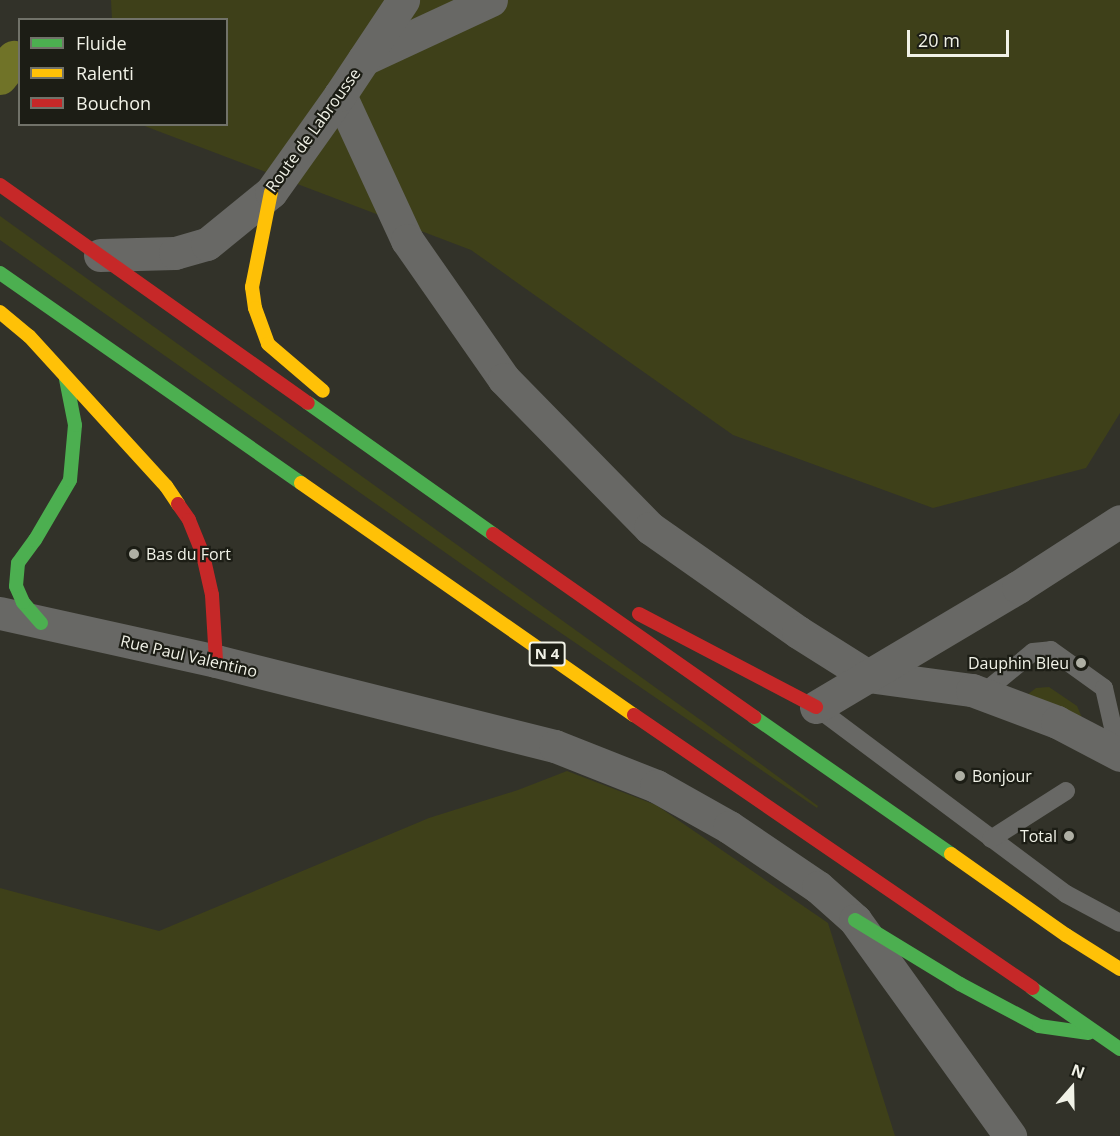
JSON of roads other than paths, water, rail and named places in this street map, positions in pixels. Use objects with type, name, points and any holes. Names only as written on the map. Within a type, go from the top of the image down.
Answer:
[{"type":"highway","points":[[0,185],[483,528],[1066,935],[1120,969]]},
{"type":"highway","points":[[271,192],[252,286],[255,308],[268,344],[318,386],[380,455]]},
{"type":"highway","name":"N 4","points":[[0,273],[1095,1034],[1120,1049]]},
{"type":"highway","points":[[0,312],[29,336],[166,486],[189,520],[203,555],[212,595],[216,661]]},
{"type":"highway","points":[[41,623],[23,602],[16,586],[18,562],[35,540],[70,480],[75,425],[66,378]]},
{"type":"highway","points":[[483,528],[609,597]]},
{"type":"highway","points":[[0,562],[35,540]]},
{"type":"highway","points":[[630,608],[816,707]]},
{"type":"highway","points":[[855,920],[960,984],[1039,1026],[1095,1034]]},
{"type":"street","name":"Route de Labrousse","points":[[100,255],[175,253],[207,244],[271,192],[340,95],[403,0]]},
{"type":"street","points":[[364,59],[491,0]]},
{"type":"street","points":[[340,95],[407,240],[504,379],[650,528],[798,632],[868,676],[972,690],[1057,722],[1120,755]]},
{"type":"street","points":[[816,707],[1018,587],[1120,521]]},
{"type":"street","name":"Rue Paul Valentino","points":[[0,613],[216,661],[555,746],[656,786],[729,827],[818,887],[855,920],[1010,1136]]},
{"type":"lane","points":[[982,694],[1033,652],[1051,650],[1104,688],[1120,755]]},
{"type":"lane","points":[[816,707],[1066,894],[1120,923]]},
{"type":"lane","points":[[991,839],[1066,791]]},
{"type":"waterway","points":[[0,77],[14,59]]},
{"type":"place","name":"Bas du Fort","points":[[134,554]]},
{"type":"place","name":"Dauphin Bleu","points":[[1081,663]]},
{"type":"place","name":"Bonjour","points":[[960,776]]},
{"type":"place","name":"Total","points":[[1069,836]]}]
